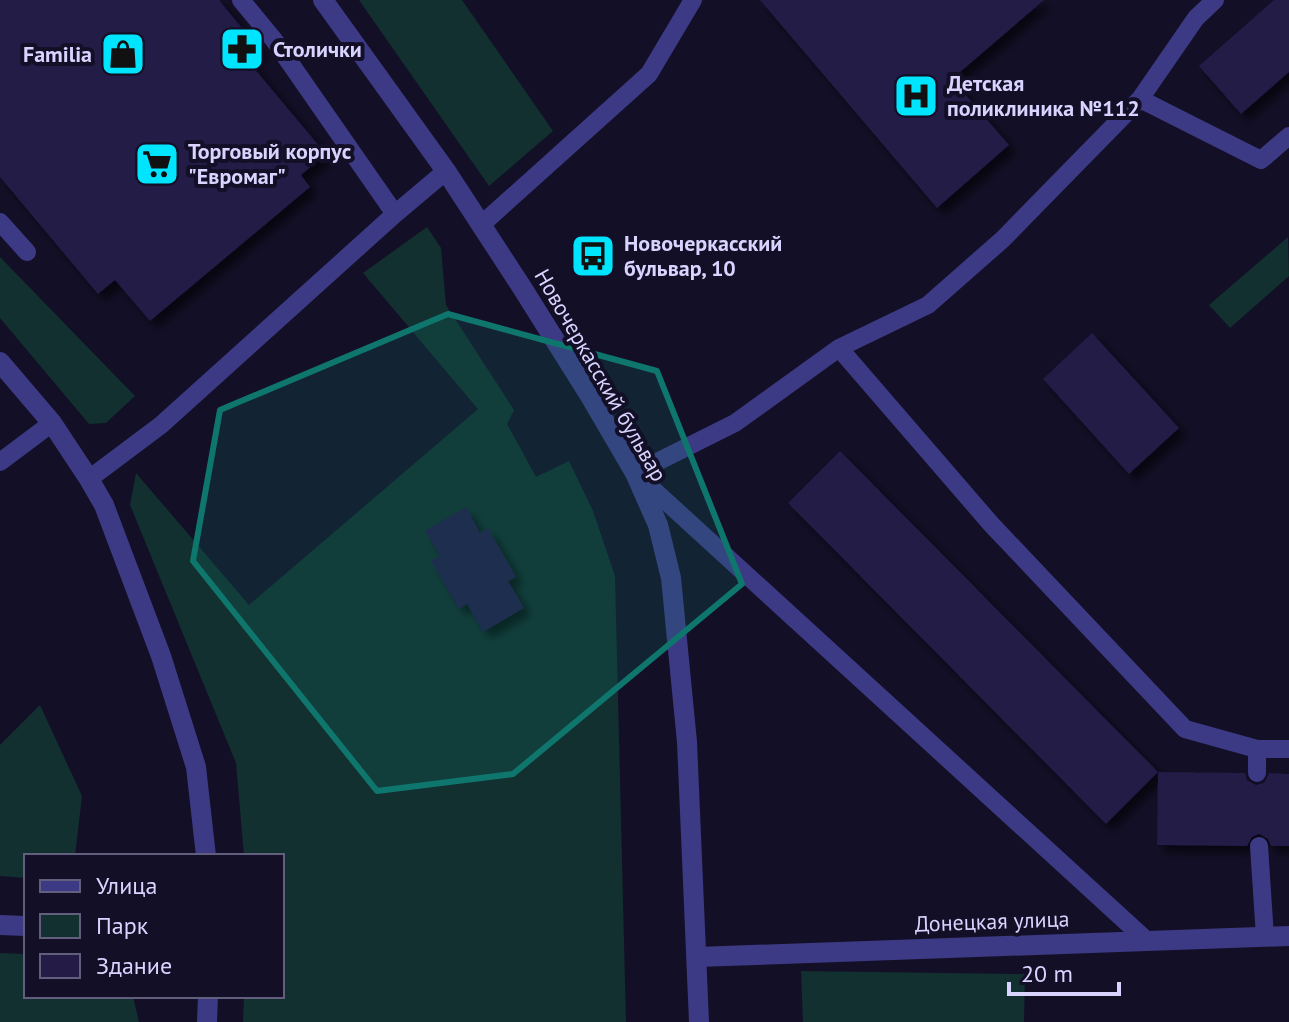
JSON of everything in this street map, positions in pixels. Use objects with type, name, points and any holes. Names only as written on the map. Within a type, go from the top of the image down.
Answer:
[{"type":"street","name":"Новочеркасский бульвар","points":[[323,0],[481,225],[590,396],[635,473],[658,525],[671,578],[687,742],[699,1022]]},
{"type":"street","points":[[0,362],[52,423],[104,505],[161,656],[196,767],[206,854]]},
{"type":"street","points":[[0,925],[24,926]]},
{"type":"street","name":"Донецкая улица","points":[[697,957],[1289,936]]},
{"type":"street","points":[[207,1022],[208,998]]},
{"type":"lane","points":[[241,0],[274,40],[395,214]]},
{"type":"lane","points":[[481,225],[649,74],[693,0]]},
{"type":"lane","points":[[1145,939],[635,473],[735,423],[839,348],[928,305],[1003,239],[1140,99],[1196,18],[1215,0]]},
{"type":"lane","points":[[1140,99],[1261,160],[1289,136]]},
{"type":"lane","points":[[89,479],[161,425],[446,171]]},
{"type":"lane","points":[[0,222],[27,252]]},
{"type":"lane","points":[[839,348],[991,524],[1185,729],[1257,749],[1289,749]]},
{"type":"lane","points":[[0,462],[52,423]]},
{"type":"lane","points":[[1257,749],[1257,773]]},
{"type":"lane","points":[[1259,846],[1265,937]]},
{"type":"highlighted area","points":[[448,314],[657,371],[742,584],[513,774],[377,791],[193,561],[220,410]]},
{"type":"green space","points":[[359,0],[462,0],[553,131],[489,186]]},
{"type":"green space","points":[[427,227],[441,248],[446,305],[514,410],[507,424],[536,477],[569,461],[593,511],[615,576],[626,1022],[243,1022],[244,998],[284,998],[284,854],[244,854],[236,763],[130,505],[136,473],[249,605],[478,409],[363,273]]},
{"type":"green space","points":[[1288,237],[1289,276],[1230,328],[1209,305]]},
{"type":"green space","points":[[0,257],[135,396],[106,423],[89,424],[0,318]]},
{"type":"green space","points":[[40,705],[82,796],[75,854],[24,854],[24,878],[0,876],[0,745]]},
{"type":"green space","points":[[0,953],[24,954],[24,998],[133,998],[139,1022],[0,1022]]},
{"type":"green space","points":[[801,971],[1025,974],[1024,1022],[803,1022]]},
{"type":"building","name":"Торговый корпус \"Евромаг\"","points":[[0,0],[219,0],[261,51],[248,61],[326,154],[301,175],[310,187],[150,321],[115,280],[98,294],[0,177]]},
{"type":"building","name":"Детская поликлиника №112","points":[[760,0],[1044,0],[952,79],[1009,145],[937,208]]},
{"type":"building","points":[[1274,0],[1289,0],[1289,72],[1241,114],[1199,66]]},
{"type":"building","points":[[1092,333],[1179,428],[1129,474],[1043,379]]},
{"type":"building","points":[[840,451],[1158,772],[1106,824],[788,503]]},
{"type":"building","points":[[466,507],[480,533],[488,528],[516,577],[508,581],[524,608],[483,632],[467,604],[459,609],[431,561],[440,556],[425,531]]},
{"type":"building","points":[[1158,772],[1245,773],[1247,780],[1256,785],[1264,783],[1269,773],[1289,774],[1289,846],[1271,846],[1268,839],[1259,834],[1252,837],[1247,846],[1157,845]]},
{"type":"place","name":"Столички","points":[[242,49]]},
{"type":"place","name":"Familia","points":[[123,54]]},
{"type":"place","name":"Детская поликлиника №112","points":[[916,96]]},
{"type":"place","name":"Торговый корпус \"Евромаг\"","points":[[157,164]]},
{"type":"place","name":"Новочеркасский бульвар, 10","points":[[593,256]]}]
